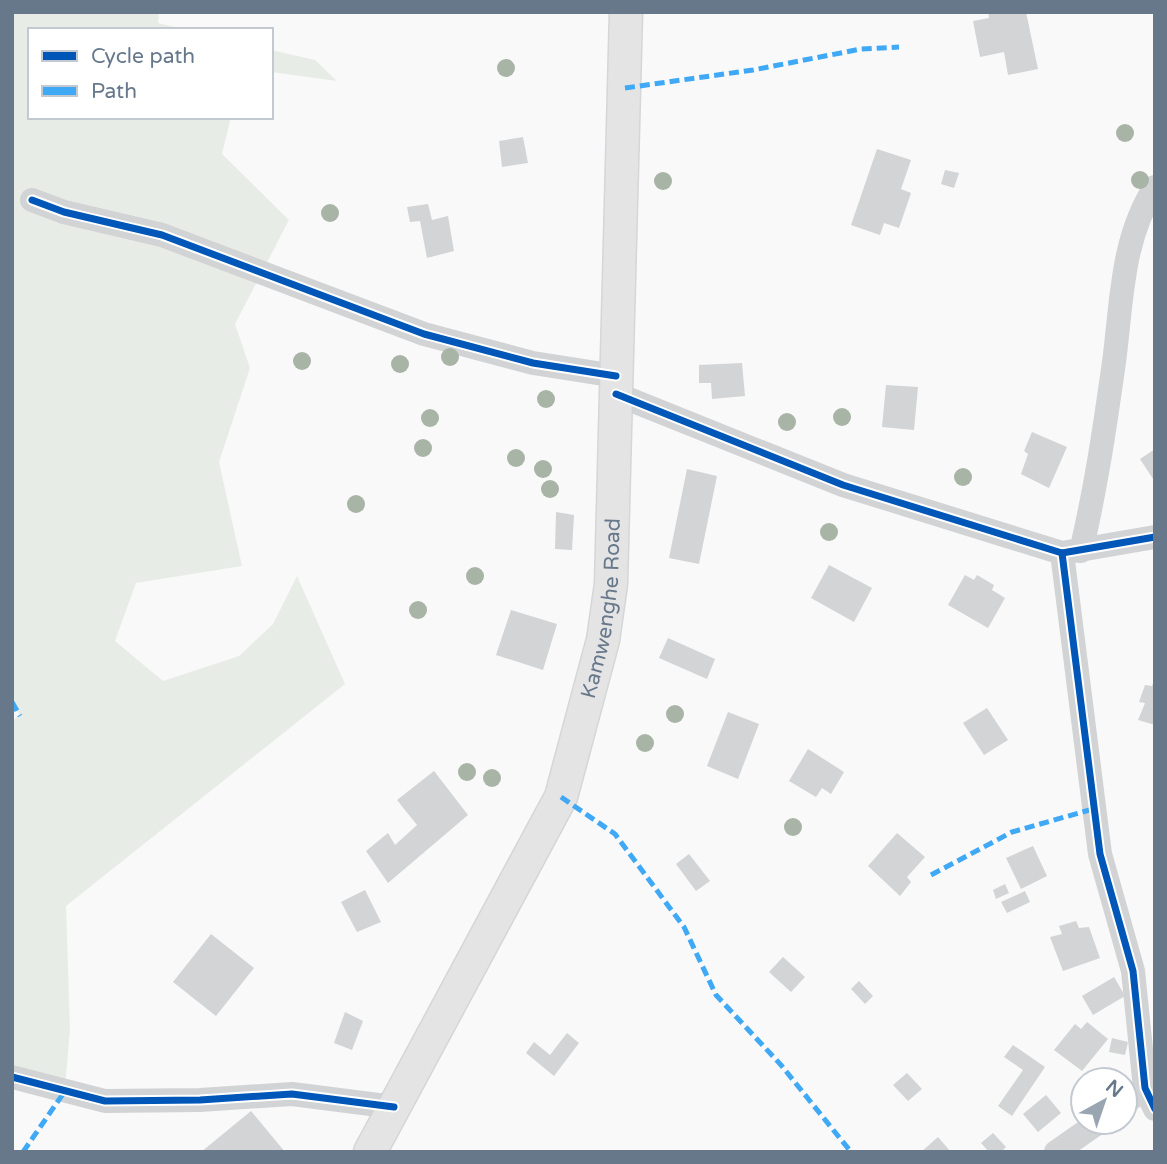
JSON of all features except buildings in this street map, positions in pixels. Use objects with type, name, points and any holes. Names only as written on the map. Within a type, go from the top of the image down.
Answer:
[{"type":"main road","name":"Kamwenghe Road","points":[[370,1152],[561,797],[600,654],[611,583],[626,12]]},
{"type":"street","points":[[1150,1098],[1133,971],[1100,854],[1093,809],[1072,552],[1098,478],[1124,262],[1147,200],[1155,187]]},
{"type":"street","points":[[32,200],[64,212],[162,236],[424,334],[616,385],[843,485],[1072,552],[1155,537]]},
{"type":"street","points":[[12,1077],[106,1101],[200,1100],[292,1094],[394,1107]]},
{"type":"street","points":[[1056,1152],[1079,1136]]},
{"type":"shaded area","points":[[12,12],[159,12],[158,23],[179,28],[28,28],[28,119],[231,119],[222,154],[289,220],[235,324],[250,368],[219,462],[242,566],[136,583],[115,641],[163,681],[239,656],[273,624],[297,576],[345,684],[66,906],[70,1030],[64,1099],[12,1086],[12,721],[20,715],[12,703]]},
{"type":"shaded area","points":[[273,50],[315,60],[337,81],[273,72]]},
{"type":"marked path","points":[[625,88],[753,70],[861,49],[899,47]]},
{"type":"marked path","points":[[12,702],[20,716]]},
{"type":"marked path","points":[[561,797],[615,834],[684,927],[716,995],[781,1065],[851,1152]]},
{"type":"marked path","points":[[931,875],[1012,832],[1093,809]]},
{"type":"marked path","points":[[23,1152],[65,1091]]},
{"type":"cycle path","points":[[32,200],[64,212],[162,235],[424,334],[533,363],[616,376]]},
{"type":"cycle path","points":[[616,394],[843,485],[1062,553],[1155,537]]},
{"type":"cycle path","points":[[1062,553],[1100,854],[1133,971],[1145,1088],[1155,1109]]},
{"type":"cycle path","points":[[12,1077],[105,1101],[200,1100],[292,1094],[394,1107]]}]
